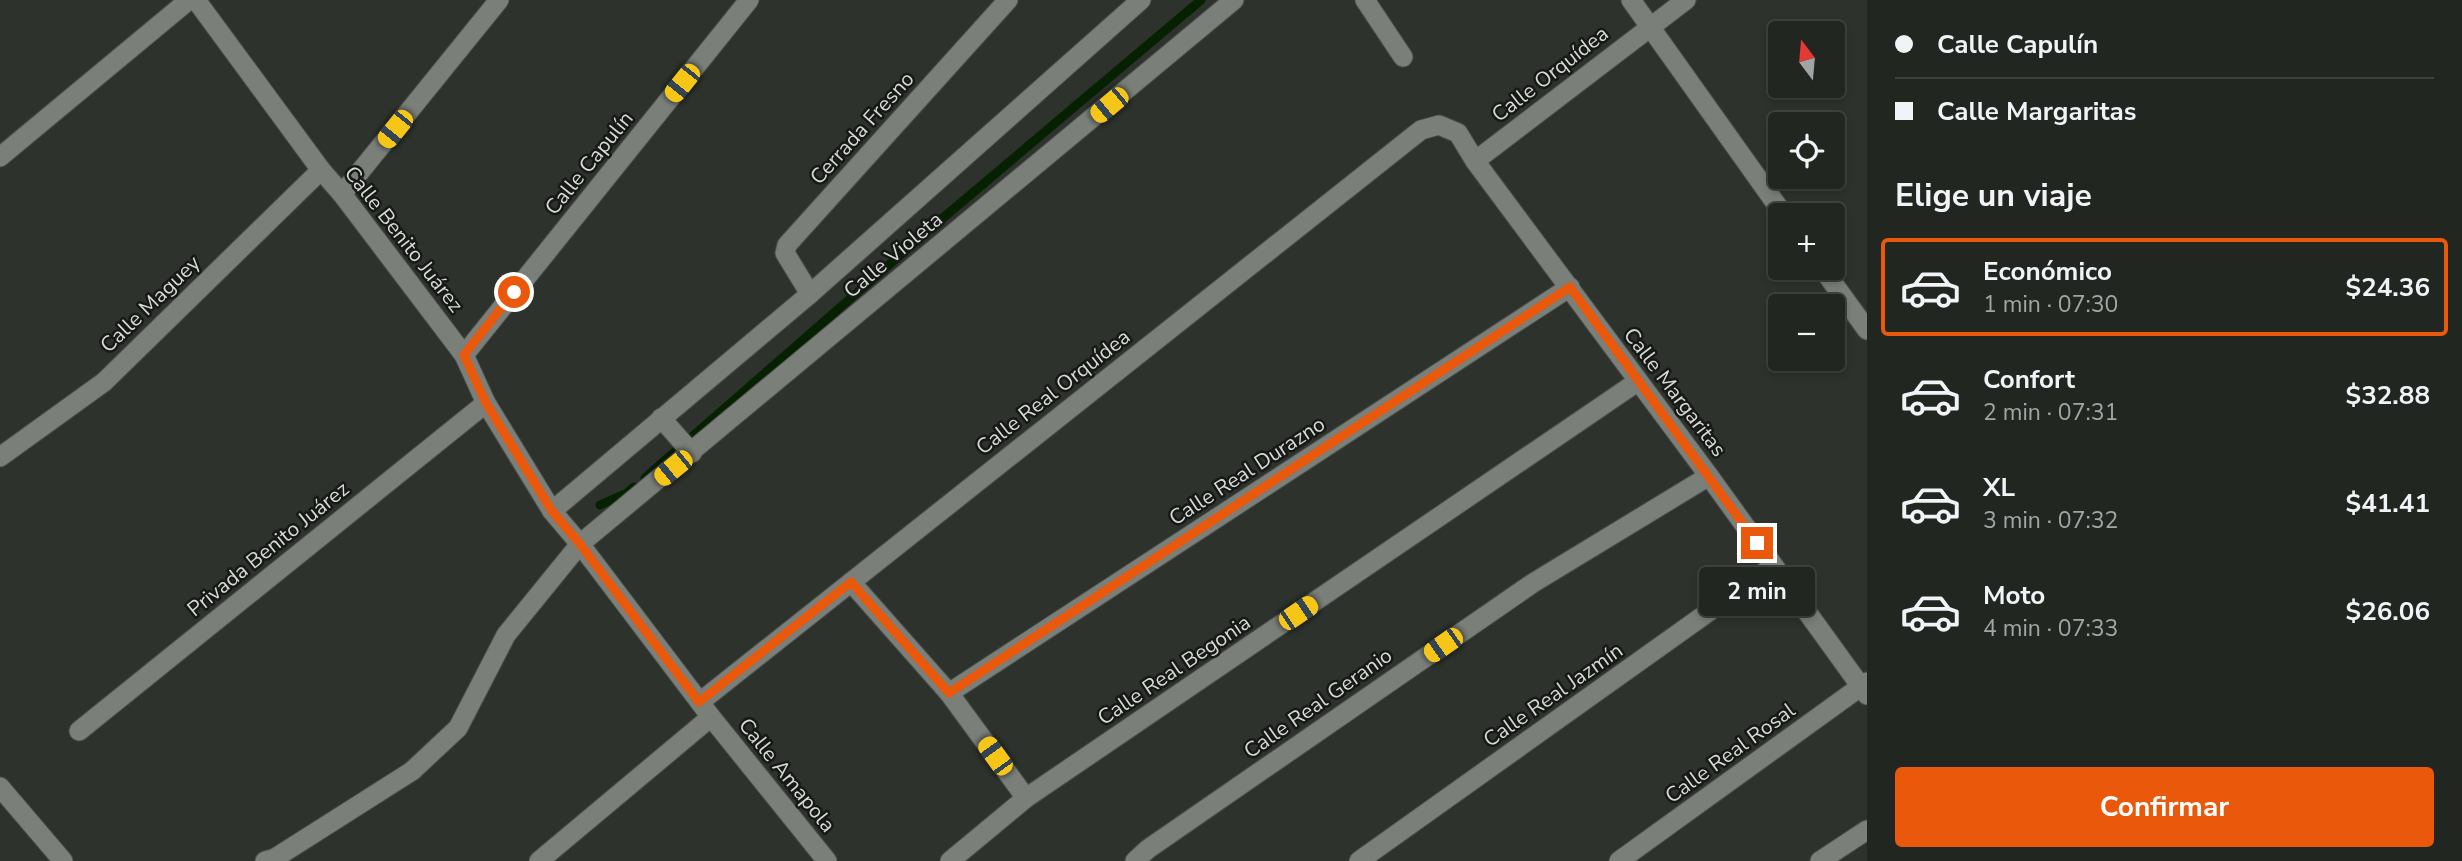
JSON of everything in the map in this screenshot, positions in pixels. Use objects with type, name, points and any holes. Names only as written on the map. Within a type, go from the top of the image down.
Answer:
[{"type":"street","points":[[0,158],[189,0]]},
{"type":"street","name":"Calle Benito Juárez","points":[[196,0],[321,170],[464,355],[486,403],[552,511],[705,710]]},
{"type":"street","points":[[342,194],[499,0]]},
{"type":"street","name":"Calle Capulín","points":[[464,355],[749,0]]},
{"type":"street","name":"Cerrada Fresno","points":[[810,294],[785,253],[787,246],[1008,0]]},
{"type":"street","points":[[552,511],[665,422],[1141,0]]},
{"type":"street","name":"Calle Violeta","points":[[265,861],[275,858],[412,771],[458,728],[506,635],[580,544],[688,450],[1234,0]]},
{"type":"street","points":[[1631,0],[1775,203]]},
{"type":"street","name":"Calle Orquídea","points":[[1475,160],[1686,0]]},
{"type":"street","points":[[1369,1],[1403,57]]},
{"type":"street","name":"Calle Margaritas","points":[[1439,125],[1458,133],[1637,382],[1865,688]]},
{"type":"street","name":"Calle Real Orquídea","points":[[539,861],[851,582],[1421,130],[1439,125]]},
{"type":"street","name":"Calle Maguey","points":[[0,457],[104,382],[321,170]]},
{"type":"street","points":[[1831,280],[1867,330]]},
{"type":"street","name":"Calle Real Durazno","points":[[949,693],[1570,287]]},
{"type":"street","name":"Calle Real Begonia","points":[[950,861],[1026,798],[1637,382]]},
{"type":"street","name":"Privada Benito Juárez","points":[[79,732],[486,403]]},
{"type":"street","points":[[665,422],[688,450]]},
{"type":"street","name":"Calle Real Geranio","points":[[1135,861],[1159,841],[1533,583],[1709,476]]},
{"type":"street","name":"Calle Real Jazmín","points":[[1359,861],[1773,566]]},
{"type":"street","points":[[851,582],[949,693],[1026,798]]},
{"type":"street","name":"Calle Real Rosal","points":[[1619,861],[1865,688]]},
{"type":"street","name":"Calle Amapola","points":[[705,710],[827,861]]},
{"type":"street","points":[[0,787],[63,861]]},
{"type":"street","points":[[1820,861],[1867,830]]},
{"type":"waterway","points":[[645,478],[931,228],[1201,0]]},
{"type":"waterway","points":[[600,505],[634,487]]},
{"type":"route","points":[[514,292],[464,355],[486,403],[552,511],[699,702],[851,582],[949,693],[1570,287],[1757,543]]}]
